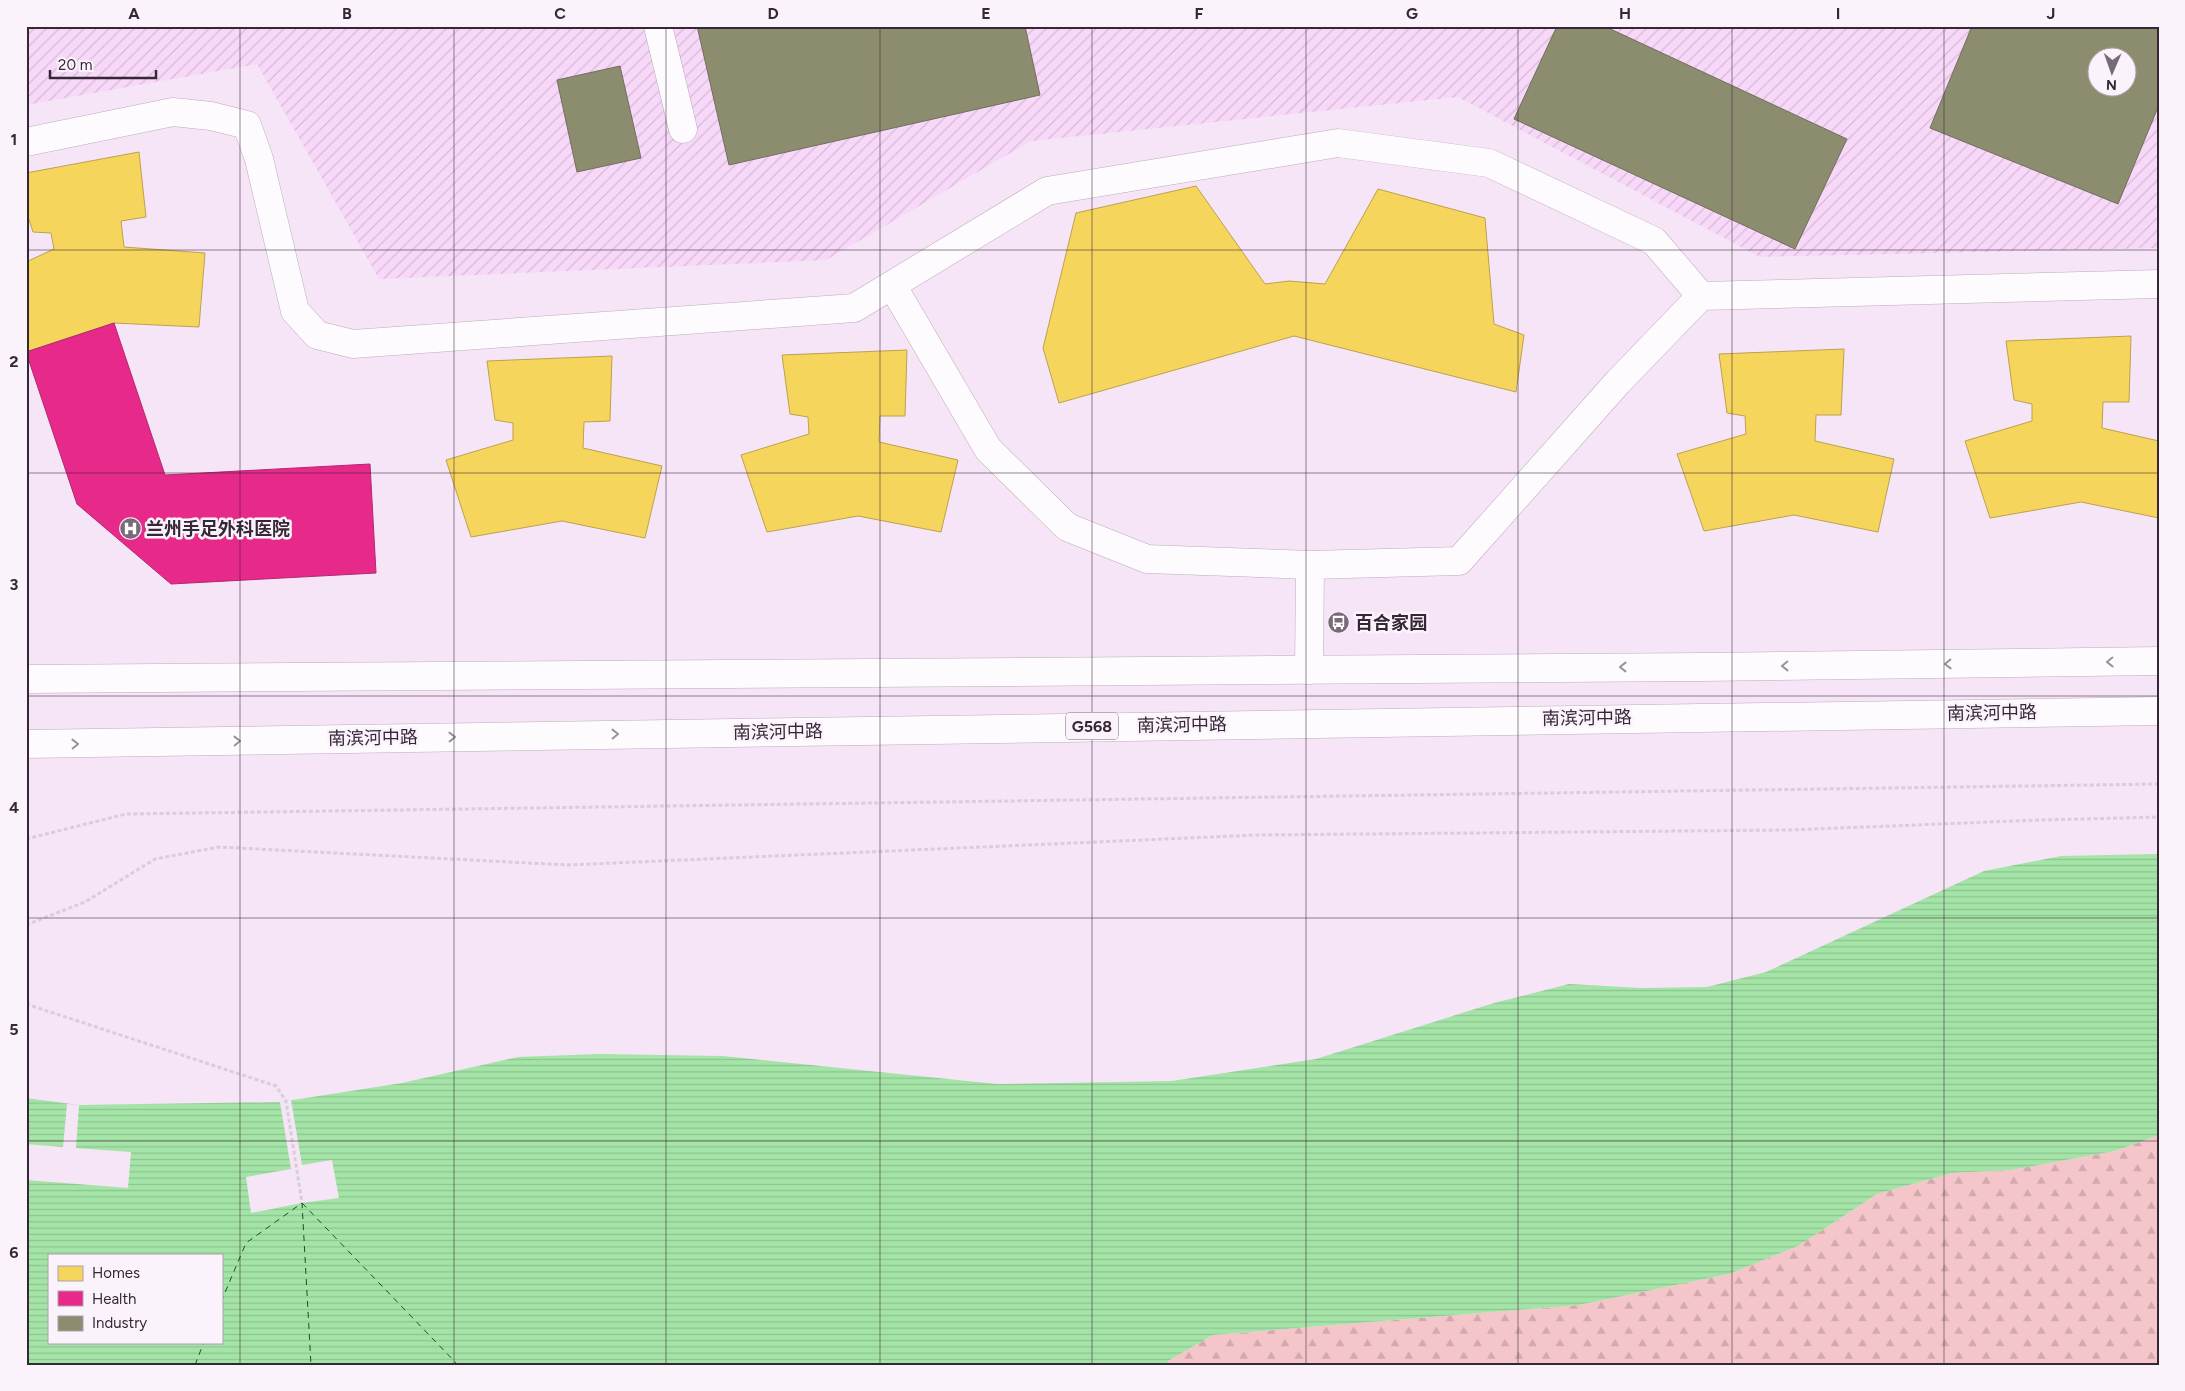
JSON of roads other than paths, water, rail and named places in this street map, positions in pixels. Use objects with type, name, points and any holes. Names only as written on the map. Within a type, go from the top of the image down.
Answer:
[{"type":"main road","points":[[658,26],[683,129]]},
{"type":"main road","points":[[26,142],[173,112],[211,116],[247,125],[259,159],[294,311],[317,335],[353,344],[854,308],[1047,191],[1338,143],[1489,163],[1654,241],[1701,296]]},
{"type":"main road","points":[[892,285],[988,449],[1067,527],[1147,559],[1310,565],[1459,561],[1618,382],[1701,296],[2159,284]]},
{"type":"main road","points":[[1309,670],[1310,565]]},
{"type":"main road","points":[[26,678],[1309,670],[2159,661]]},
{"type":"main road","name":"南滨河中路","points":[[26,744],[2159,711]]},
{"type":"place","name":"兰州手足外科医院","points":[[130,529]]},
{"type":"place","name":"百合家园","points":[[1339,623]]}]
